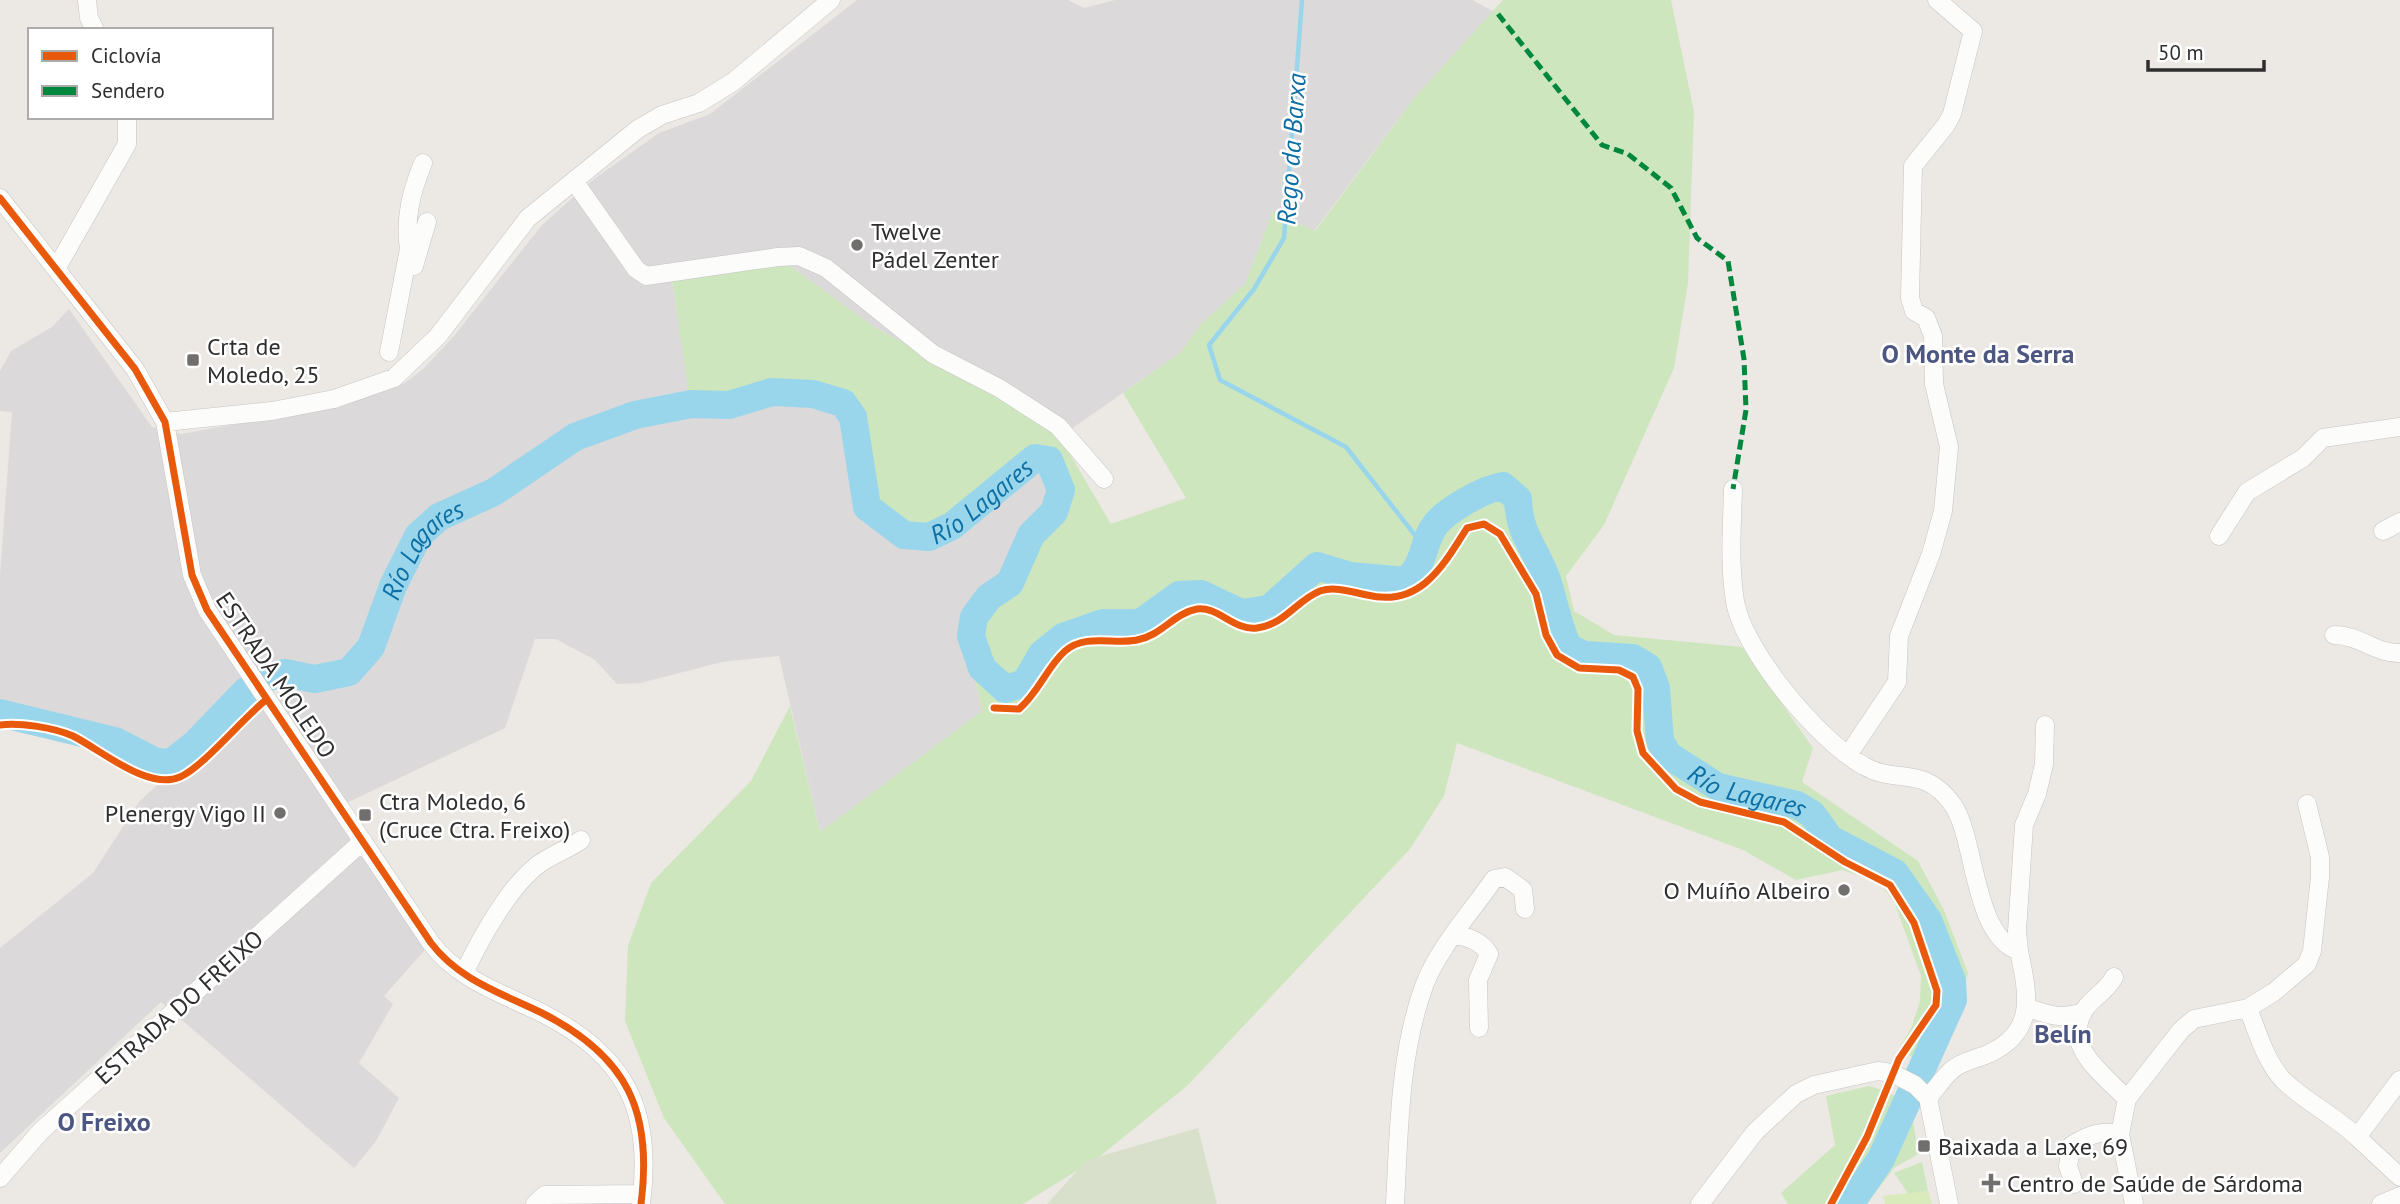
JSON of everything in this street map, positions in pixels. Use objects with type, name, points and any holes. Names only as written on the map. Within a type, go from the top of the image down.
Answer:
[{"type":"street","points":[[87,0],[89,18],[94,28]]},
{"type":"street","points":[[165,422],[272,411],[334,399],[394,378],[438,336],[528,218],[638,129],[662,115],[699,103],[733,82],[831,0]]},
{"type":"street","points":[[1848,755],[1897,682],[1899,636],[1931,554],[1943,511],[1949,447],[1934,384],[1933,336],[1927,318],[1914,311],[1910,298],[1913,166],[1952,114],[1973,31],[1937,0]]},
{"type":"street","points":[[56,268],[127,144],[127,119]]},
{"type":"street","points":[[394,378],[388,369],[389,352],[409,248],[409,203],[424,163]]},
{"type":"street","points":[[574,181],[636,269],[646,275],[799,256],[826,268],[933,354],[999,388],[1058,426],[1104,479]]},
{"type":"street","name":"ESTRADA MOLEDO","points":[[0,198],[135,369],[165,422],[170,436],[188,555],[199,595],[216,626],[444,959],[460,973],[565,1026],[606,1059],[624,1082],[639,1114],[643,1135],[642,1199]]},
{"type":"street","points":[[389,352],[407,323],[412,270],[428,222]]},
{"type":"street","points":[[2220,536],[2247,492],[2303,458],[2323,438],[2400,427]]},
{"type":"street","points":[[1733,489],[1731,546],[1735,603],[1752,648],[1821,735],[1878,772],[1902,774],[1929,782],[1942,791],[1955,809],[1986,913],[2010,949],[2019,951]]},
{"type":"street","points":[[2383,531],[2400,522]]},
{"type":"street","points":[[2334,635],[2358,638],[2380,650],[2400,653]]},
{"type":"street","points":[[1925,1095],[1952,1069],[2007,1043],[2018,1031],[2028,1008],[2017,931],[2024,825],[2037,794],[2044,764],[2045,725]]},
{"type":"street","points":[[2134,1204],[2120,1134],[2127,1099],[2181,1030],[2194,1019],[2248,1008],[2300,971],[2312,951],[2320,856],[2307,804]]},
{"type":"street","points":[[467,967],[481,939],[527,874],[581,840]]},
{"type":"street","name":"ESTRADA DO FREIXO","points":[[0,1178],[41,1131],[363,841]]},
{"type":"street","points":[[1395,1204],[1401,1094],[1424,986],[1447,944],[1494,879],[1505,877],[1523,890],[1525,909]]},
{"type":"street","points":[[1456,935],[1467,937],[1485,947],[1489,954],[1478,980],[1479,1028]]},
{"type":"street","points":[[2028,1008],[2057,1018],[2068,1018],[2083,1012],[2108,990],[2114,977]]},
{"type":"street","points":[[2248,1008],[2270,1061],[2283,1080],[2335,1117],[2400,1177]]},
{"type":"street","points":[[2083,1012],[2078,1040],[2082,1052],[2127,1099]]},
{"type":"street","points":[[1699,1204],[1755,1132],[1796,1094],[1814,1085],[1878,1071],[1897,1076],[1925,1095],[1949,1204]]},
{"type":"street","points":[[2357,1137],[2400,1080]]},
{"type":"street","points":[[2074,1184],[2068,1166],[2071,1145],[2091,1133],[2106,1131],[2120,1134]]},
{"type":"street","points":[[535,1204],[545,1195],[642,1199]]},
{"type":"street","points":[[2381,1204],[2400,1196]]},
{"type":"shaded area","points":[[857,0],[1068,0],[1084,8],[1115,0],[1472,0],[1495,12],[1415,97],[1314,231],[1273,211],[1245,284],[1200,325],[1180,353],[1064,434],[874,327],[785,262],[672,281],[690,397],[633,408],[572,431],[491,486],[435,511],[413,532],[387,583],[365,644],[345,666],[315,672],[285,666],[266,670],[241,686],[191,739],[169,756],[158,755],[117,734],[63,718],[0,706],[0,575],[12,412],[0,411],[0,371],[11,351],[52,327],[69,309],[152,427],[181,434],[338,406],[405,383],[424,368],[454,336],[542,225],[594,179],[659,133],[710,114]]},
{"type":"shaded area","points":[[773,403],[812,405],[837,412],[843,421],[857,513],[932,547],[958,534],[1038,469],[1042,469],[1050,490],[1045,506],[1022,529],[1002,576],[982,590],[964,613],[960,637],[973,669],[982,711],[820,832],[779,656],[722,662],[640,683],[617,684],[595,660],[556,639],[535,639],[505,728],[340,806],[431,943],[384,996],[393,1004],[359,1063],[399,1098],[376,1141],[354,1168],[161,1002],[0,1153],[0,948],[93,873],[139,802],[157,785],[172,784],[190,776],[280,692],[355,681],[380,653],[403,590],[427,543],[444,526],[499,501],[580,446],[638,425],[692,414],[730,415]]},
{"type":"green space","points":[[1503,0],[1671,0],[1694,112],[1688,283],[1674,368],[1604,525],[1566,576],[1574,611],[1614,635],[1742,647],[1813,748],[1802,782],[1918,861],[1944,910],[1968,973],[1953,1025],[1931,1067],[1899,1050],[1912,1026],[1920,1001],[1921,976],[1895,904],[1880,883],[1842,870],[1796,880],[1743,850],[1457,743],[1444,796],[1410,849],[1188,1085],[1099,1157],[1023,1204],[725,1204],[664,1118],[625,1021],[628,946],[651,883],[751,781],[790,706],[820,832],[982,711],[964,628],[1028,552],[1022,529],[1045,503],[1047,489],[1042,470],[1038,469],[992,509],[955,535],[936,544],[918,548],[895,543],[857,513],[843,421],[837,412],[812,405],[773,403],[730,415],[692,414],[672,280],[785,262],[874,327],[971,379],[1058,434],[1111,524],[1186,498],[1123,393],[1180,353],[1200,325],[1245,284],[1273,211],[1315,231],[1415,97]]},
{"type":"green space","points":[[1869,1086],[1894,1096],[1908,1109],[1912,1117],[1918,1154],[1894,1168],[1867,1204],[1788,1204],[1781,1193],[1835,1145],[1826,1096]]},
{"type":"green space","points":[[1198,1128],[1217,1204],[1047,1204],[1087,1160]]},
{"type":"green space","points":[[1922,1162],[1928,1191],[1909,1195],[1894,1173]]},
{"type":"green space","points":[[1928,1191],[1932,1204],[1885,1204],[1883,1196]]},
{"type":"waterway","name":"Rego da Barxa","points":[[1302,0],[1284,238],[1254,289],[1209,345],[1220,380],[1346,447],[1425,548]]},
{"type":"waterway","name":"Río Lagares","points":[[268,677],[285,673],[315,679],[349,672],[371,647],[393,586],[418,536],[439,517],[494,492],[575,437],[635,415],[691,404],[729,405],[772,392],[813,394],[843,403],[853,417],[867,507],[904,535],[929,537],[952,526],[1035,458],[1049,460],[1061,490],[1054,512],[1031,535],[1010,583],[989,597],[974,617],[971,636],[982,668],[1005,689],[1025,683],[1042,654],[1063,637],[1103,623],[1140,623],[1179,595],[1201,594],[1241,613],[1269,609],[1317,566],[1350,576],[1406,581],[1417,568],[1438,521],[1485,491],[1503,486],[1518,499],[1521,523],[1543,569],[1568,647],[1584,655],[1633,658],[1648,667],[1656,688],[1660,741],[1668,755],[1718,787],[1797,805],[1812,814],[1830,839],[1895,873],[1928,920],[1952,981],[1953,1000],[1881,1159],[1850,1204]]},
{"type":"waterway","name":"Río Lagares","points":[[0,713],[115,741],[156,762],[171,763],[195,744],[246,691]]},
{"type":"waterway","name":"Río Lagares","points":[[0,709],[3,712]]},
{"type":"marked path","points":[[1498,14],[1602,145],[1628,154],[1671,188],[1697,238],[1728,261],[1744,359],[1746,410],[1733,489]]},
{"type":"cycle path","points":[[0,198],[135,369],[165,422],[192,575],[207,610],[431,943],[454,967],[468,976],[571,1030],[595,1048],[614,1068],[628,1090],[643,1141],[641,1204]]},
{"type":"cycle path","points":[[994,708],[1019,709],[1053,664],[1073,646],[1091,641],[1146,638],[1189,611],[1205,609],[1241,626],[1257,628],[1275,622],[1320,591],[1344,590],[1386,597],[1416,590],[1439,569],[1467,528],[1484,524],[1500,534],[1536,594],[1546,635],[1557,655],[1579,668],[1619,670],[1633,677],[1638,689],[1637,731],[1643,753],[1676,789],[1700,802],[1784,822],[1845,862],[1890,885],[1914,923],[1937,991],[1936,1005],[1899,1059],[1867,1137],[1831,1204]]},
{"type":"cycle path","points":[[0,725],[27,725],[65,733],[139,774],[167,780],[189,772],[267,699]]},
{"type":"place","name":"Twelve Pádel Zenter","points":[[857,245]]},
{"type":"place","name":"Crta de Moledo, 25","points":[[193,360]]},
{"type":"place","name":"Plenergy Vigo II","points":[[280,813]]},
{"type":"place","name":"Ctra Moledo, 6 (Cruce Ctra. Freixo)","points":[[365,815]]},
{"type":"place","name":"O Muíño Albeiro","points":[[1844,890]]},
{"type":"place","name":"Baixada a Laxe, 69","points":[[1924,1146]]},
{"type":"place","name":"Centro de Saúde de Sárdoma","points":[[1991,1183]]},
{"type":"district","name":"O Monte da Serra","points":[[1978,353]]},
{"type":"district","name":"Belín","points":[[2063,1033]]},
{"type":"district","name":"O Freixo","points":[[104,1121]]}]
